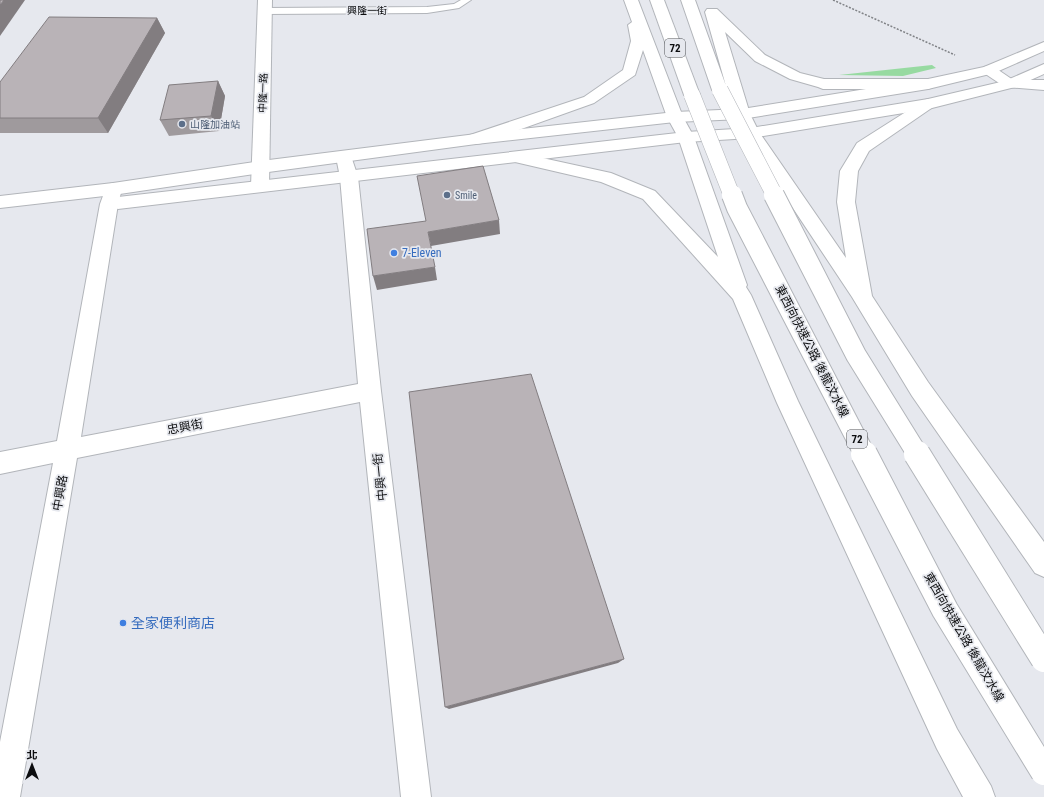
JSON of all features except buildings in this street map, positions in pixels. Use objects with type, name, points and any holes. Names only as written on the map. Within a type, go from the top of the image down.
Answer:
[{"type":"main road","points":[[631,0],[675,117],[686,136],[741,295],[788,403],[937,718],[980,797]]},
{"type":"main road","points":[[476,139],[590,100],[630,72],[638,41],[631,0]]},
{"type":"main road","name":"東西向快速公路 後龍汶水線","points":[[657,0],[737,208],[945,610],[1044,772]]},
{"type":"main road","name":"72","points":[[688,0],[720,90],[856,356],[1044,659]]},
{"type":"main road","name":"中隆一路","points":[[260,186],[265,6]]},
{"type":"main road","points":[[710,6],[760,58],[795,76],[823,84],[928,94]]},
{"type":"main road","points":[[710,6],[742,114],[751,133],[862,297],[920,389],[1044,564]]},
{"type":"main road","points":[[0,217],[261,167],[346,167],[515,157],[686,136],[751,133],[847,118],[928,94],[1044,46]]},
{"type":"main road","points":[[1010,84],[1044,68]]},
{"type":"main road","points":[[989,70],[1010,84]]},
{"type":"main road","points":[[0,202],[260,186],[476,139],[675,117],[742,114],[1010,84],[1044,85]]},
{"type":"main road","points":[[862,297],[846,202],[849,171],[863,147],[928,94]]},
{"type":"main road","points":[[515,157],[605,177],[649,195],[670,215],[741,295]]},
{"type":"main road","name":"中興一街","points":[[346,167],[416,797]]},
{"type":"main road","name":"中興路","points":[[5,797],[111,196]]},
{"type":"main road","name":"忠興街","points":[[0,463],[370,391]]},
{"type":"lane","name":"興隆一街","points":[[265,6],[427,10],[456,6],[467,0]]},
{"type":"path","points":[[833,0],[989,70]]},
{"type":"green space","points":[[932,65],[936,68],[903,76],[839,75]]},
{"type":"place","name":"山隆加油站","points":[[182,124]]},
{"type":"place","name":"Smile","points":[[447,195]]},
{"type":"place","name":"7-Eleven","points":[[394,253]]},
{"type":"place","name":"全家便利商店","points":[[123,623]]}]
